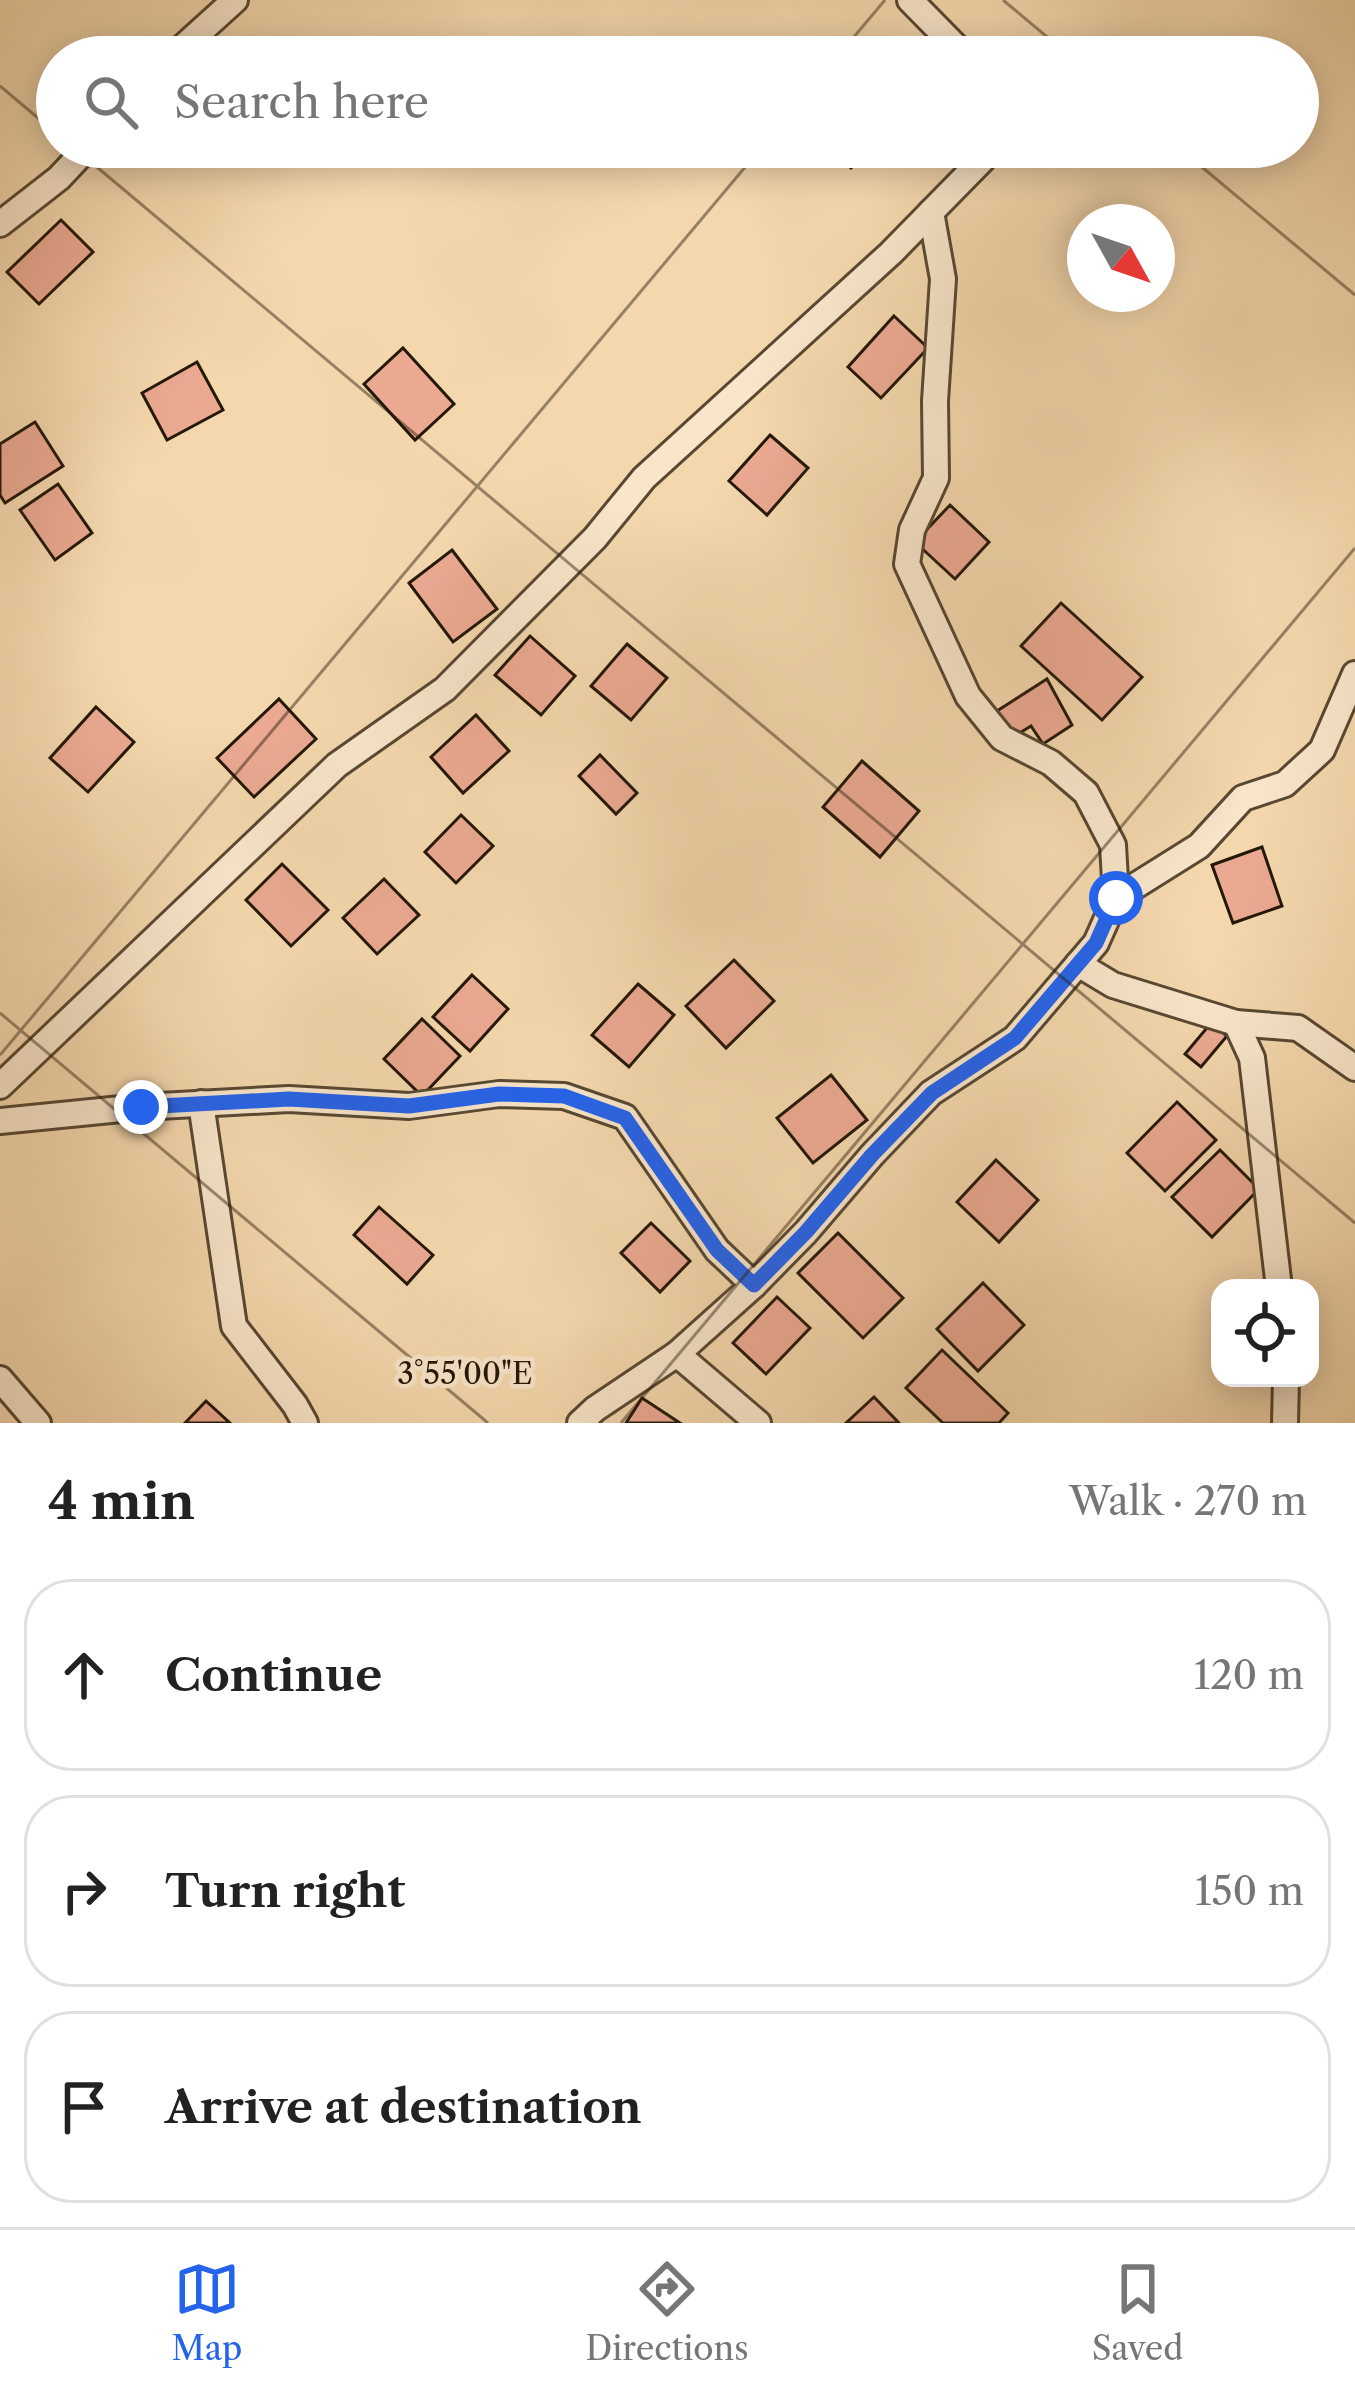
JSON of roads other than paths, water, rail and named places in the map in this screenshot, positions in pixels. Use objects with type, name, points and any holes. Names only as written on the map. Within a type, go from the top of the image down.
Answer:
[{"type":"street","points":[[195,36],[235,0]]},
{"type":"street","points":[[910,0],[945,36]]},
{"type":"street","points":[[0,224],[68,168]]},
{"type":"street","points":[[0,1086],[337,765],[446,689],[596,538],[644,478],[891,253],[974,168]]},
{"type":"street","points":[[580,1423],[677,1354],[754,1285],[932,1093],[1015,1038],[1096,943],[1116,898],[1113,845],[1086,793],[1051,764],[1002,737],[968,696],[907,564],[911,530],[936,478],[934,401],[944,279],[931,212]]},
{"type":"street","points":[[1116,898],[1199,846],[1243,798],[1285,784],[1322,750],[1355,674]]},
{"type":"street","points":[[1078,964],[1113,985],[1236,1023],[1298,1028],[1355,1069]]},
{"type":"street","points":[[1236,1023],[1252,1058],[1278,1279]]},
{"type":"street","points":[[0,1121],[289,1099],[409,1106],[499,1094],[564,1096],[625,1118],[717,1250],[754,1285]]},
{"type":"street","points":[[201,1103],[234,1326],[305,1423]]},
{"type":"street","points":[[677,1354],[758,1423]]},
{"type":"street","points":[[0,1379],[38,1423]]},
{"type":"street","points":[[1285,1423],[1286,1387]]}]
